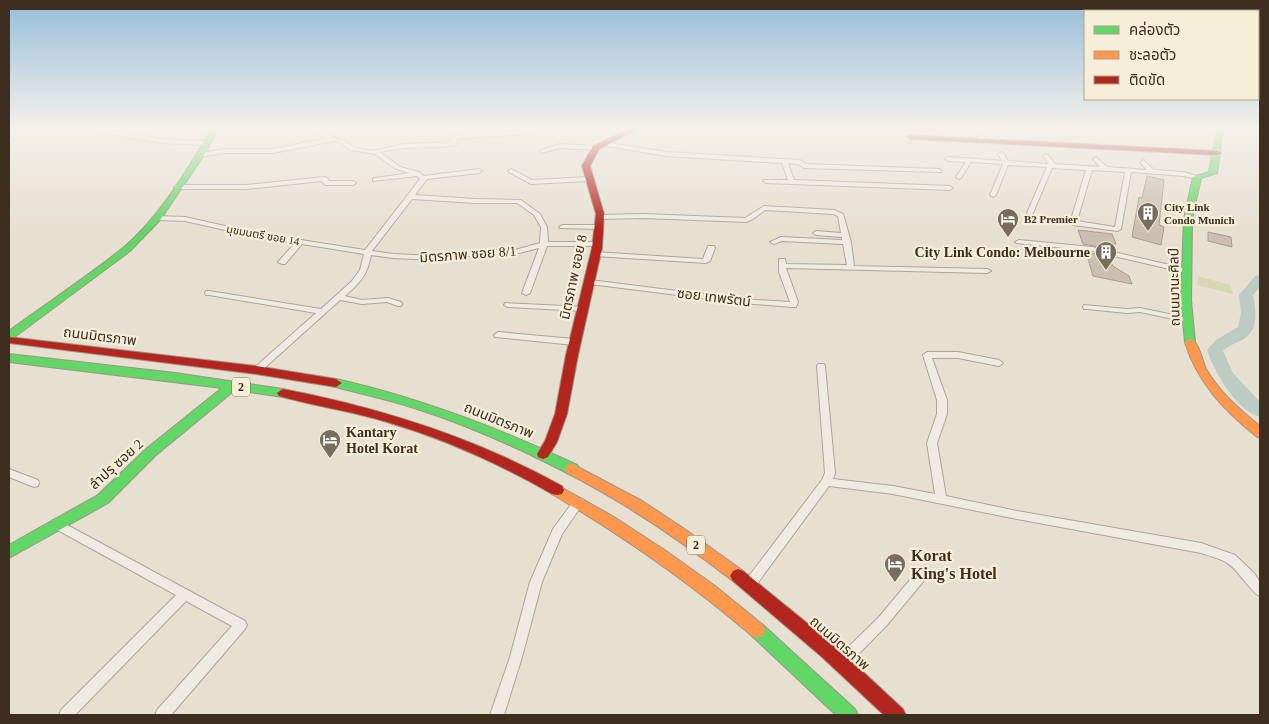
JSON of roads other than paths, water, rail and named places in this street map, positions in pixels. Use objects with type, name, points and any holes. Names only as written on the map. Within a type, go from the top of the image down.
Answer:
[{"type":"main road","points":[[9,336],[126,249],[157,218],[194,163]]},
{"type":"main road","name":"มิตรภาพ ซอย 8","points":[[543,454],[551,444],[562,412],[574,342],[584,310],[596,249],[599,222],[588,179],[586,166],[588,163]]},
{"type":"main road","points":[[1197,177],[1213,173],[1215,163]]},
{"type":"main road","name":"ถนนมานะศิลป์","points":[[1197,177],[1189,208],[1187,272],[1188,320],[1192,353],[1203,374],[1222,399],[1244,421],[1260,433]]},
{"type":"main road","name":"ถนนมิตรภาพ","points":[[9,340],[257,370],[356,388],[404,401],[465,422],[543,454],[600,483],[658,519],[710,555],[841,662],[897,715]]},
{"type":"main road","name":"2","points":[[9,358],[233,385],[300,396],[387,417],[448,438],[496,458],[580,501],[639,539],[726,603],[816,682],[849,715]]},
{"type":"main road","name":"ลำปรุ ซอย 2","points":[[9,552],[103,498],[151,452],[233,385]]},
{"type":"street","points":[[257,370],[289,340],[340,298],[364,270],[368,251],[424,179],[390,163]]},
{"type":"street","points":[[784,163],[791,181]]},
{"type":"street","points":[[801,163],[804,166],[939,171]]},
{"type":"street","points":[[959,177],[968,163]]},
{"type":"street","points":[[1002,163],[1152,172],[1197,177]]},
{"type":"street","points":[[993,195],[1006,163]]},
{"type":"street","points":[[1099,163],[1104,169]]},
{"type":"street","points":[[1144,163],[1152,172]]},
{"type":"street","points":[[1030,213],[1052,166]]},
{"type":"street","points":[[1089,169],[1073,223],[1118,229],[1128,171]]},
{"type":"street","points":[[375,180],[479,171]]},
{"type":"street","points":[[511,171],[531,182],[588,179]]},
{"type":"street","points":[[177,187],[246,187],[325,179],[326,183],[353,183]]},
{"type":"street","points":[[766,181],[950,188]]},
{"type":"street","points":[[410,197],[475,202],[519,201],[537,214],[544,227],[544,244],[526,293]]},
{"type":"street","points":[[562,226],[659,216],[737,221],[751,218],[764,208],[834,212],[841,215],[851,267]]},
{"type":"street","name":"มุขมนตรี ซอย 14","points":[[157,218],[186,219],[256,235],[368,251]]},
{"type":"street","points":[[816,233],[846,239]]},
{"type":"street","points":[[774,242],[781,239],[846,239]]},
{"type":"street","points":[[282,262],[301,242]]},
{"type":"street","points":[[1019,242],[1092,249],[1187,272]]},
{"type":"street","name":"มิตรภาพ ซอย 8/1","points":[[368,251],[393,256],[436,258],[487,252],[515,252],[544,244],[706,261],[711,248]]},
{"type":"street","points":[[782,263],[986,271]]},
{"type":"street","name":"ซอย เทพรัตน์","points":[[590,282],[741,301],[793,305],[794,302],[782,263]]},
{"type":"street","points":[[209,293],[324,312]]},
{"type":"street","points":[[340,298],[362,302],[388,300],[398,304]]},
{"type":"street","points":[[508,305],[584,310]]},
{"type":"street","points":[[1087,307],[1128,311],[1140,310],[1188,320]]},
{"type":"street","points":[[498,335],[574,342]]},
{"type":"street","points":[[940,500],[932,443],[942,414],[942,400],[927,355],[958,355],[999,363]]},
{"type":"street","points":[[749,585],[826,482],[830,473],[821,366]]},
{"type":"street","points":[[9,473],[34,483]]},
{"type":"street","points":[[826,482],[892,490],[1201,548],[1231,559],[1250,576],[1260,591]]},
{"type":"street","points":[[496,715],[516,657],[536,582],[557,532],[580,501]]},
{"type":"street","points":[[55,524],[241,625],[162,715]]},
{"type":"street","points":[[841,662],[883,622],[923,573]]},
{"type":"street","points":[[66,715],[185,594]]},
{"type":"waterway","points":[[1260,279],[1246,295],[1248,319],[1245,330],[1241,334],[1222,343],[1215,350],[1222,368],[1232,384],[1260,411]]},
{"type":"place","name":"City Link Condo Munich","points":[[1148,232]]},
{"type":"place","name":"B2 Premier","points":[[1008,238]]},
{"type":"place","name":"City Link Condo: Melbourne","points":[[1106,271]]},
{"type":"place","name":"Kantary Hotel Korat","points":[[330,459]]},
{"type":"place","name":"Korat King's Hotel","points":[[895,583]]}]
